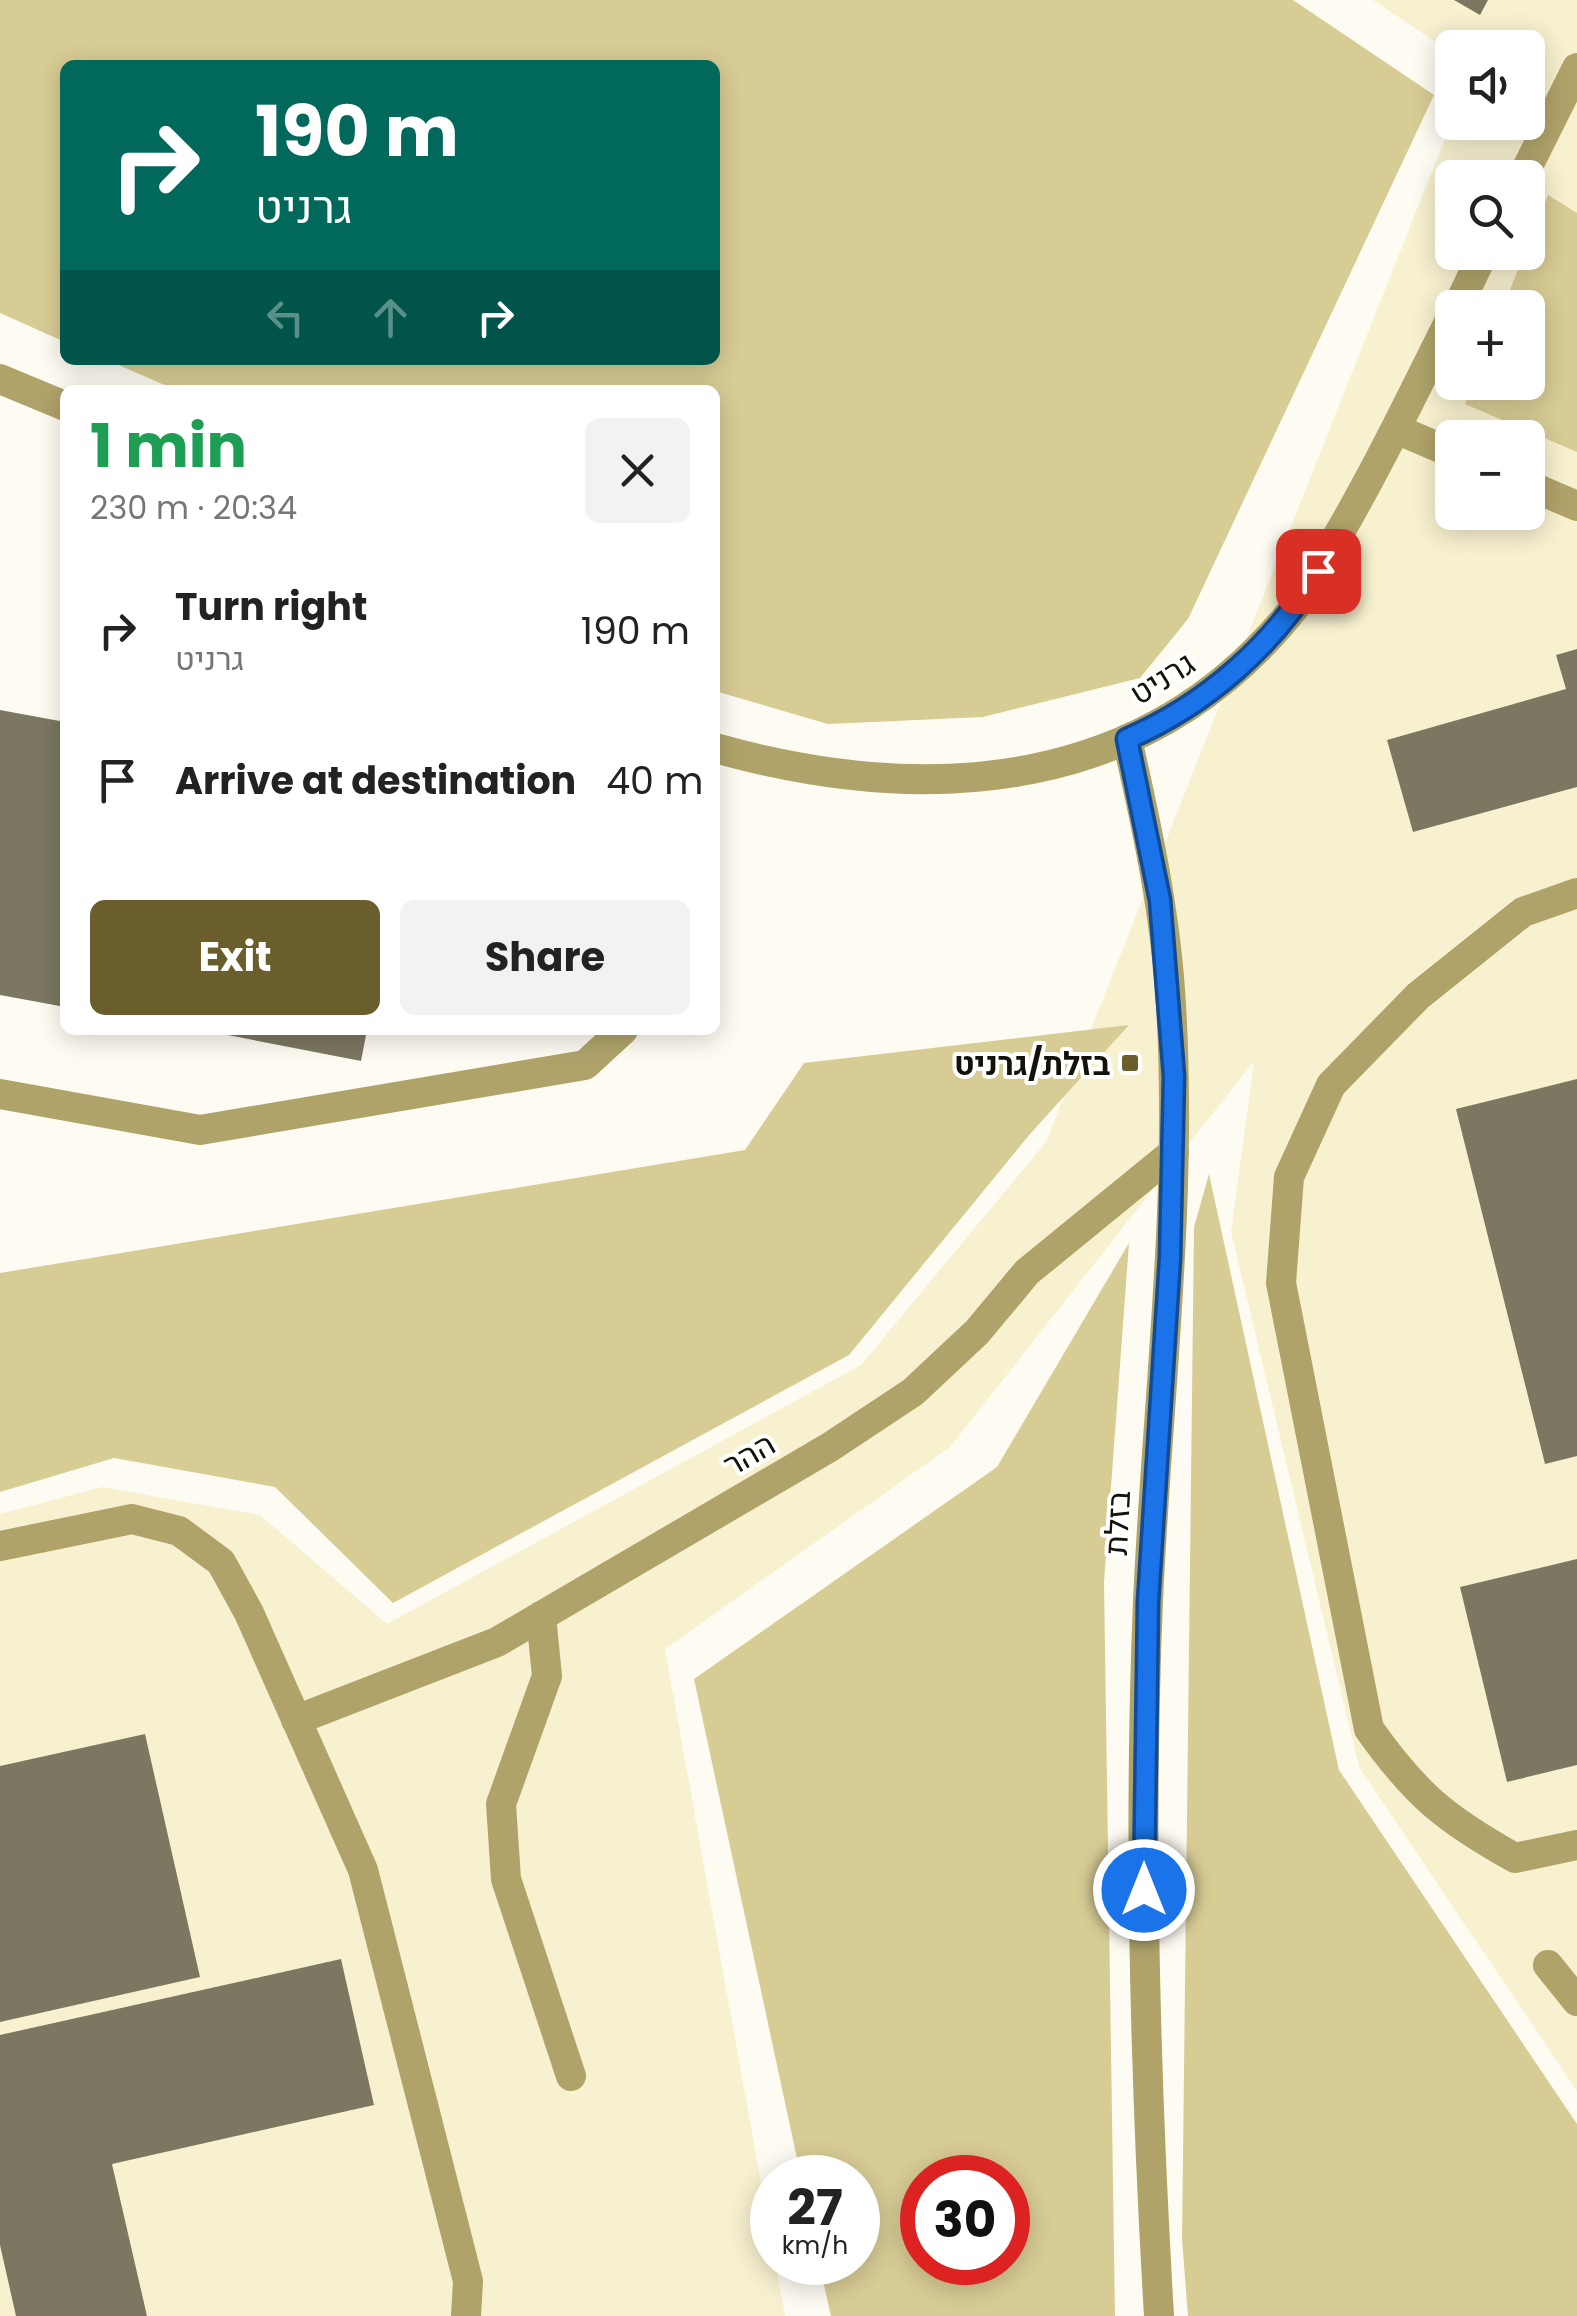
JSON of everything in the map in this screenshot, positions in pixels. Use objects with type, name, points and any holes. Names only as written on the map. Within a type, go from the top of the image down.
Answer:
[{"type":"street","points":[[1531,160],[1577,68]]},
{"type":"street","name":"גרניט","points":[[720,749],[810,771],[902,782],[993,778],[1080,759],[1162,724],[1235,672],[1300,601],[1435,350]]},
{"type":"street","points":[[0,379],[60,404]]},
{"type":"street","points":[[1396,429],[1435,446]]},
{"type":"street","points":[[1545,492],[1577,506]]},
{"type":"street","name":"בזלת","points":[[1127,739],[1155,867],[1171,1003],[1174,1152],[1149,1584],[1144,1758],[1148,2110],[1159,2316]]},
{"type":"street","points":[[1577,893],[1523,912],[1418,996],[1331,1086],[1288,1176],[1281,1283],[1369,1728],[1405,1780],[1452,1823],[1515,1858],[1577,1845]]},
{"type":"street","points":[[0,1094],[200,1130],[585,1065],[618,1035]]},
{"type":"street","name":"ההר","points":[[296,1720],[497,1642],[830,1447],[913,1392],[977,1332],[1027,1272],[1174,1152]]},
{"type":"street","points":[[0,1546],[132,1519],[179,1531],[221,1562],[249,1612],[363,1870],[468,2281],[466,2316]]},
{"type":"street","points":[[542,1616],[547,1676],[501,1804],[506,1879],[571,2076]]},
{"type":"street","points":[[1548,1965],[1577,2001]]},
{"type":"shaded area","points":[[0,0],[1293,0],[1434,95],[1188,619],[1140,678],[983,717],[828,724],[720,692],[720,385],[164,385],[118,365],[720,365],[720,60],[60,60],[60,340],[0,313]]},
{"type":"shaded area","points":[[1373,0],[1577,0],[1577,2091],[1359,1767],[1231,1232],[1254,1061],[950,1447],[665,1649],[756,2155],[750,2155],[750,2285],[779,2285],[785,2316],[0,2316],[0,1514],[102,1487],[260,1515],[387,1624],[861,1365],[1046,1142],[1435,164],[1435,270],[1545,270],[1545,160],[1436,160],[1444,140],[1545,140],[1545,30],[1435,30],[1435,42]]},
{"type":"shaded area","points":[[1548,195],[1577,213],[1577,452],[1545,438],[1545,420],[1502,420],[1465,404],[1467,400],[1545,400],[1545,290],[1510,290],[1518,270],[1545,270]]},
{"type":"shaded area","points":[[1129,1025],[1030,1134],[849,1355],[393,1603],[275,1487],[114,1458],[0,1492],[0,1273],[745,1150],[804,1063]]},
{"type":"shaded area","points":[[1209,1174],[1339,1770],[1577,2124],[1577,2316],[1188,2316],[1182,2239],[1194,1227]]},
{"type":"shaded area","points":[[1129,1243],[1104,1582],[1115,2316],[831,2316],[824,2285],[880,2285],[880,2155],[796,2155],[694,1679],[997,1467]]},
{"type":"building","points":[[1454,0],[1488,0],[1480,15]]},
{"type":"building","points":[[1577,649],[1577,787],[1413,832],[1387,740],[1566,689],[1556,655]]},
{"type":"building","points":[[0,710],[60,721],[60,1006],[0,995]]},
{"type":"building","points":[[228,1035],[366,1035],[361,1061]]},
{"type":"building","points":[[1577,1079],[1577,1456],[1545,1464],[1456,1109]]},
{"type":"building","points":[[1577,1559],[1577,1765],[1507,1782],[1460,1587]]},
{"type":"building","points":[[145,1734],[200,1977],[0,2022],[0,1766]]},
{"type":"building","points":[[341,1959],[374,2105],[112,2164],[147,2316],[16,2316],[0,2245],[0,2035]]},
{"type":"place","name":"בזלת/גרניט","points":[[1130,1063]]},
{"type":"route","points":[[1144,1890],[1148,1602],[1170,1258],[1174,1076],[1160,900],[1127,739],[1162,724],[1235,672],[1300,601],[1318,571]]}]
